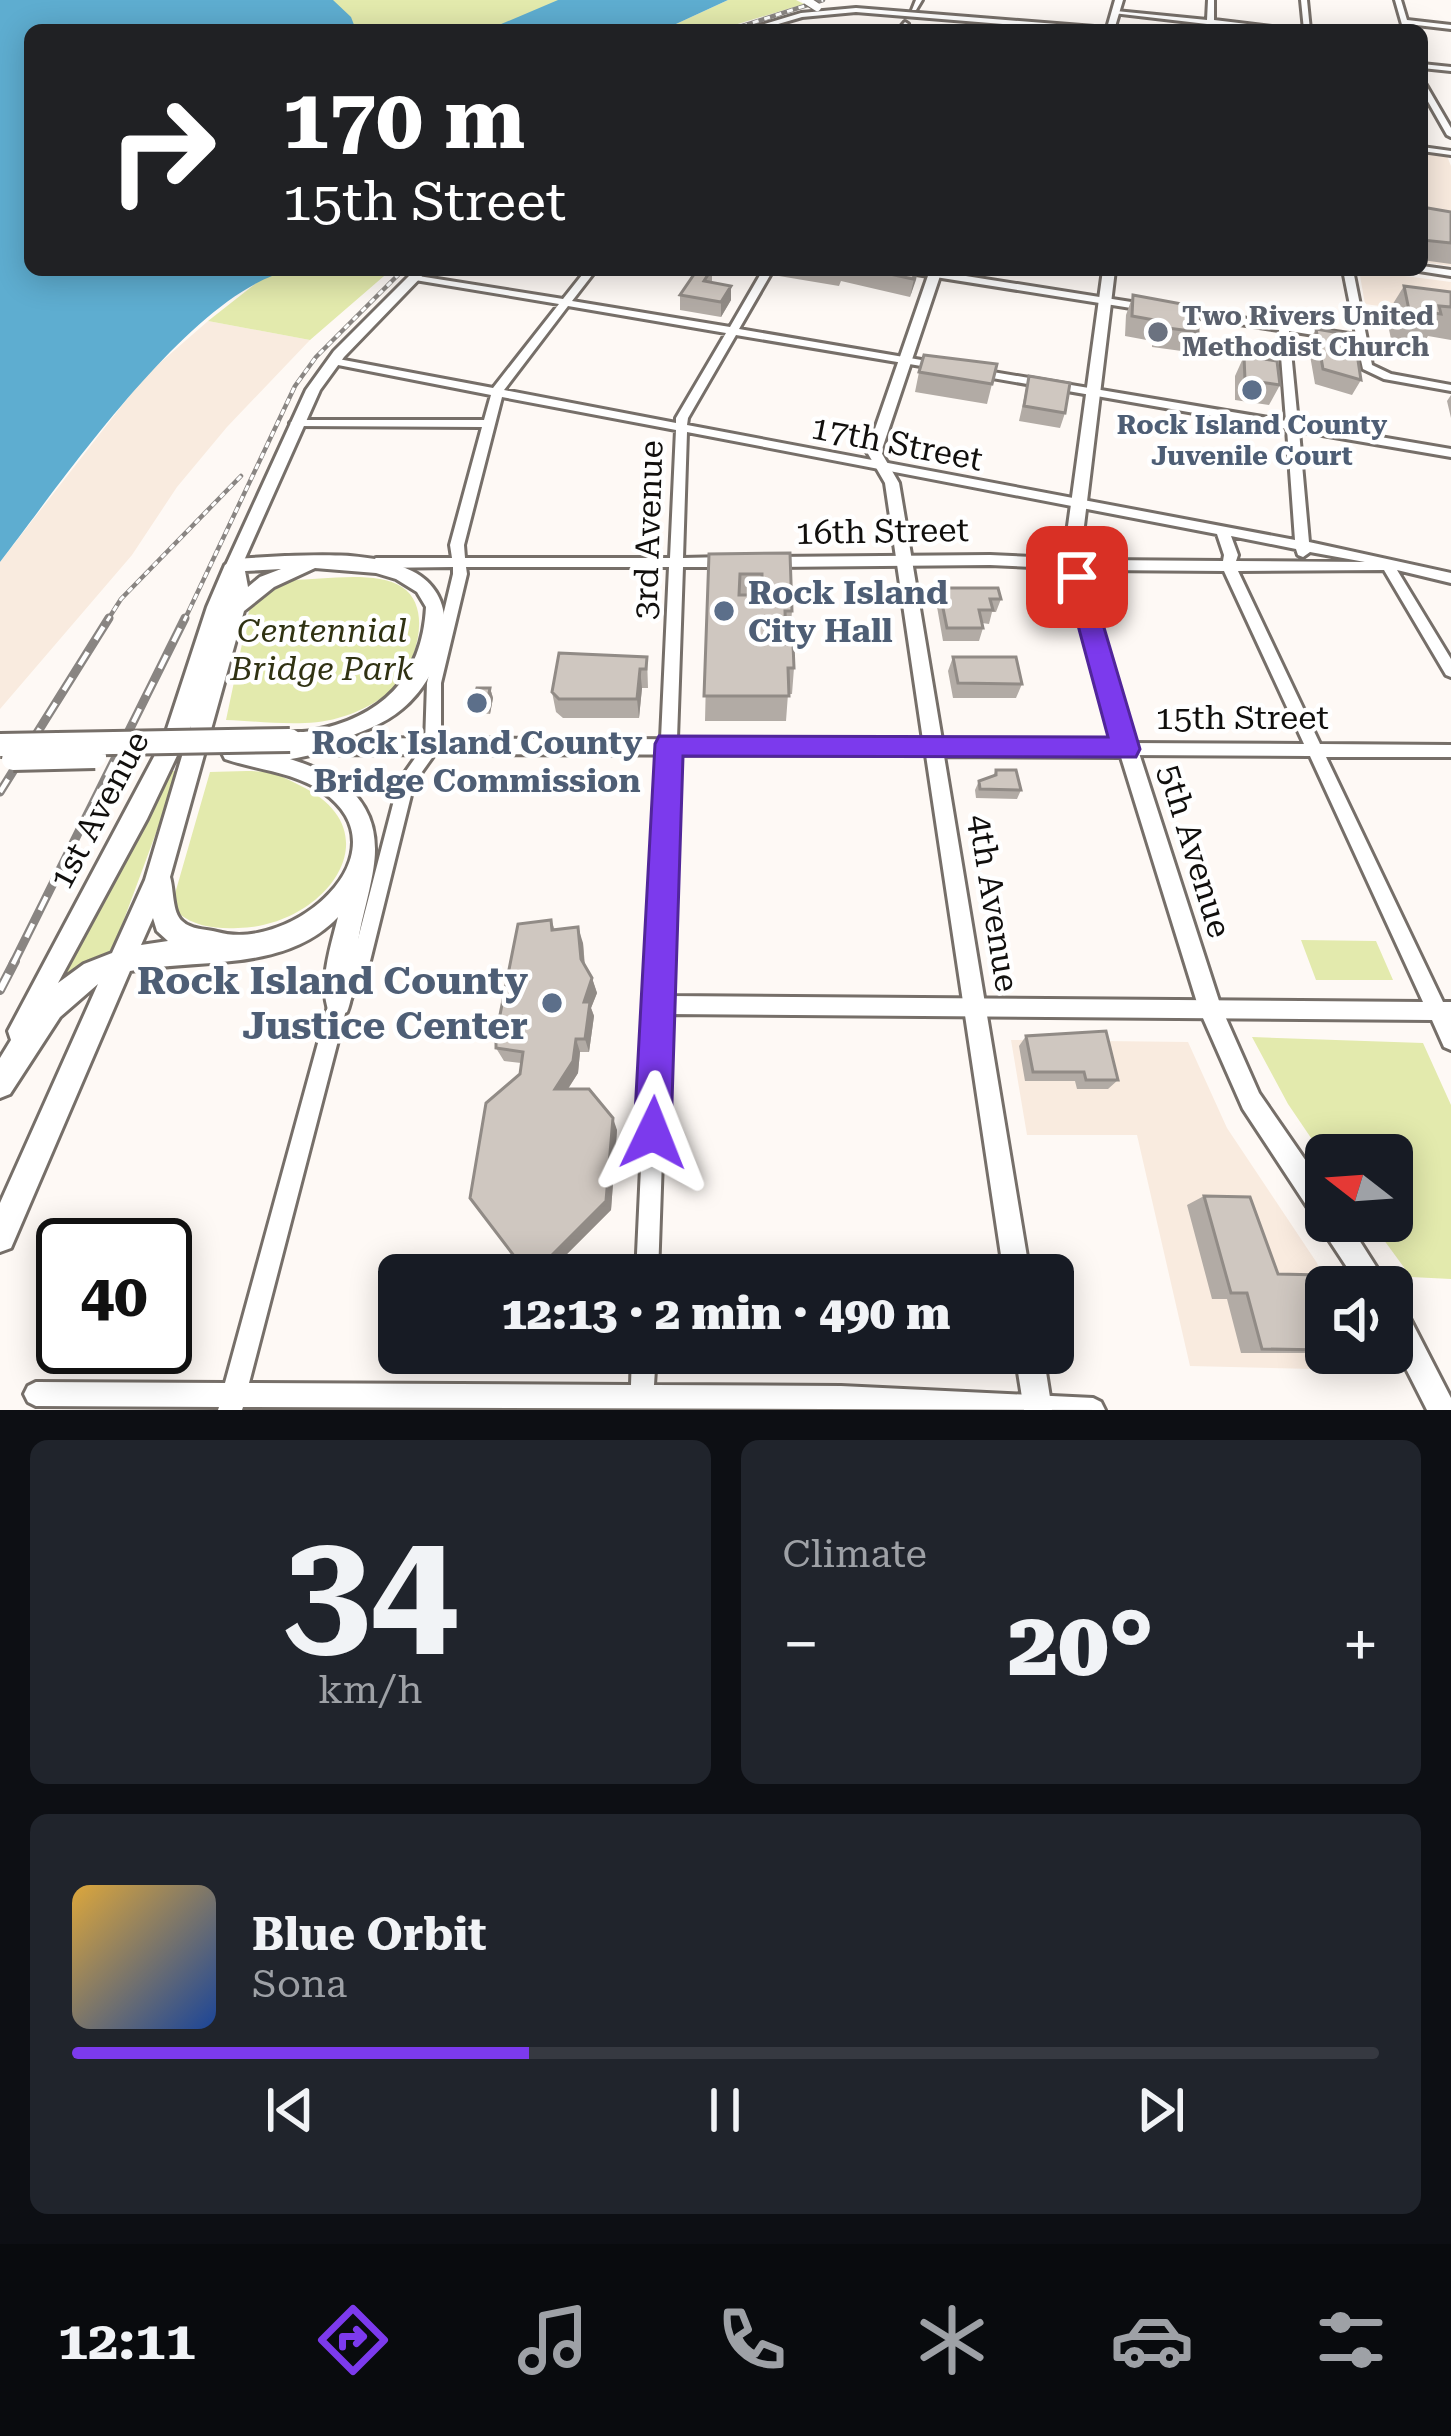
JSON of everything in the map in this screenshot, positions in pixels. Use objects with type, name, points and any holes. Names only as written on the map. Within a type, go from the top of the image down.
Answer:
[{"type":"highway","points":[[0,760],[294,749],[382,713],[424,672],[436,622],[432,596],[410,578],[376,563],[234,565]]},
{"type":"highway","points":[[235,609],[267,582],[313,564]]},
{"type":"highway","name":"1st Avenue","points":[[0,1237],[167,852],[235,609],[234,565]]},
{"type":"highway","name":"1st Avenue","points":[[0,1081],[67,938],[154,786],[191,700],[219,592],[234,565]]},
{"type":"highway","name":"15th Street","points":[[0,745],[294,749]]},
{"type":"highway","points":[[294,749],[318,776],[343,792],[361,826],[364,856],[340,962],[338,1003]]},
{"type":"highway","points":[[167,852],[160,904],[166,923],[181,935],[250,948]]},
{"type":"highway","points":[[0,1081],[51,1007],[89,974],[124,960],[250,948],[291,938],[310,927],[347,890],[364,856]]},
{"type":"main road","points":[[1110,24],[1119,0]]},
{"type":"main road","points":[[783,24],[823,12]]},
{"type":"main road","points":[[774,24],[823,12],[1007,24]]},
{"type":"main road","name":"1st Avenue","points":[[234,565],[296,423],[333,361],[416,276]]},
{"type":"main road","name":"4th Avenue","points":[[934,276],[874,452],[892,483],[1014,1254]]},
{"type":"main road","name":"5th Avenue","points":[[1108,276],[1074,562],[1126,749],[1210,1009],[1251,1101],[1305,1182]]},
{"type":"main road","name":"15th Street","points":[[294,749],[669,744],[1126,749]]},
{"type":"main road","points":[[1413,1354],[1442,1410]]},
{"type":"main road","points":[[1032,1374],[1037,1408]]},
{"type":"street","points":[[806,0],[823,12]]},
{"type":"street","points":[[914,10],[919,0]]},
{"type":"street","points":[[1379,0],[1398,1]]},
{"type":"street","points":[[1115,13],[1195,24]]},
{"type":"street","points":[[1428,106],[1451,135]]},
{"type":"street","points":[[434,276],[1451,453]]},
{"type":"street","points":[[232,1401],[338,1003],[360,965],[407,781],[434,745],[434,683],[461,560],[457,545],[501,381],[586,276]]},
{"type":"street","name":"3rd Avenue","points":[[648,1254],[683,414],[764,276]]},
{"type":"street","points":[[953,276],[1361,340]]},
{"type":"street","points":[[1349,276],[1364,363],[1376,373],[1451,388]]},
{"type":"street","points":[[1284,328],[1301,547],[1309,566]]},
{"type":"street","name":"17th Street","points":[[333,361],[1451,578]]},
{"type":"street","points":[[296,423],[489,424]]},
{"type":"street","points":[[1222,533],[1231,555],[1229,566],[1445,1011],[1451,1040]]},
{"type":"street","points":[[376,563],[741,562]]},
{"type":"street","name":"16th Street","points":[[759,562],[1388,566]]},
{"type":"street","points":[[1388,566],[1451,671]]},
{"type":"street","name":"15th Street","points":[[1126,749],[1451,751]]},
{"type":"street","points":[[658,1005],[1445,1011]]},
{"type":"street","points":[[641,1405],[643,1374]]},
{"type":"street","points":[[36,1394],[641,1405],[841,1398],[1093,1410]]},
{"type":"shaded area","points":[[1428,154],[1447,156],[1451,166],[1451,266],[1428,263]]},
{"type":"shaded area","points":[[1360,276],[1451,282],[1451,316],[1365,304]]},
{"type":"shaded area","points":[[208,321],[310,340],[227,427],[177,487],[132,555],[0,709],[0,562],[145,376]]},
{"type":"shaded area","points":[[1011,1040],[1188,1042],[1227,1128],[1318,1266],[1305,1266],[1305,1369],[1190,1366],[1137,1135],[1027,1135]]},
{"type":"green space","points":[[314,0],[575,0],[520,24],[329,24]]},
{"type":"green space","points":[[728,0],[804,4],[738,24],[676,24]]},
{"type":"green space","points":[[384,276],[310,340],[208,321],[264,277]]},
{"type":"green space","name":"Centennial Bridge Park","points":[[363,577],[402,587],[411,595],[419,618],[407,669],[381,699],[338,718],[297,723],[226,720],[250,606],[257,597],[291,580]]},
{"type":"green space","name":"Centennial Bridge Park","points":[[169,771],[179,771],[113,949],[68,974],[58,974]]},
{"type":"green space","name":"Centennial Bridge Park","points":[[210,772],[274,774],[328,804],[343,827],[346,850],[338,873],[298,912],[238,928],[206,926],[178,913],[174,897]]},
{"type":"green space","points":[[1301,940],[1376,941],[1393,980],[1316,980]]},
{"type":"green space","points":[[1252,1037],[1423,1043],[1451,1105],[1451,1279],[1413,1277],[1413,1266],[1403,1266],[1385,1242],[1413,1242],[1413,1134],[1308,1134]]},
{"type":"water","points":[[0,0],[333,0],[354,24],[24,24],[24,276],[277,276],[213,312],[172,350],[94,439],[0,562]]},
{"type":"water","points":[[558,0],[728,0],[676,24],[501,24]]},
{"type":"building","points":[[1428,208],[1451,212],[1451,243],[1428,241]]},
{"type":"building","points":[[693,276],[707,276],[704,281],[731,286],[721,302],[680,295]]},
{"type":"building","points":[[1404,286],[1451,292],[1451,307],[1439,306],[1441,314],[1409,310]]},
{"type":"building","points":[[1133,295],[1198,307],[1198,332],[1160,327],[1160,321],[1132,316]]},
{"type":"building","points":[[1316,329],[1346,334],[1356,347],[1361,380],[1323,369]]},
{"type":"building","points":[[924,355],[997,364],[992,384],[919,372]]},
{"type":"building","points":[[1244,356],[1277,361],[1280,385],[1245,380]]},
{"type":"building","points":[[1029,376],[1070,383],[1065,413],[1024,406]]},
{"type":"building","points":[[790,553],[792,611],[785,611],[786,644],[793,644],[794,668],[788,668],[789,696],[704,696],[709,554]],"holes":[[[740,574],[762,574],[762,595],[739,595]]]},
{"type":"building","points":[[939,588],[998,588],[1001,599],[990,599],[993,610],[979,610],[983,628],[947,628]]},
{"type":"building","points":[[559,653],[647,657],[646,669],[640,669],[637,699],[559,699],[552,692]]},
{"type":"building","points":[[953,657],[1016,657],[1022,684],[958,683]]},
{"type":"building","points":[[477,688],[490,688],[487,704],[473,704]]},
{"type":"building","points":[[996,770],[1016,770],[1021,790],[980,789],[979,781],[996,775]]},
{"type":"building","points":[[551,920],[552,930],[578,927],[581,959],[592,978],[584,1002],[590,1002],[585,1039],[576,1039],[573,1061],[555,1089],[589,1089],[613,1118],[606,1201],[553,1254],[513,1254],[470,1198],[486,1103],[520,1074],[523,1052],[496,1048],[518,924]]},
{"type":"building","points":[[1106,1031],[1118,1080],[1086,1080],[1084,1072],[1033,1072],[1026,1036]]},
{"type":"building","points":[[1204,1196],[1250,1197],[1278,1274],[1305,1275],[1305,1350],[1262,1349],[1247,1293],[1231,1293]]},
{"type":"railway","points":[[749,24],[823,0]]},
{"type":"railway","points":[[184,621],[295,386],[316,357],[397,276]]},
{"type":"railway","points":[[107,621],[121,599],[241,476]]},
{"type":"railway","points":[[0,792],[109,618]]},
{"type":"railway","points":[[13,964],[185,618]]},
{"type":"railway","points":[[0,990],[15,961]]},
{"type":"place","name":"Two Rivers United Methodist Church","points":[[1158,332]]},
{"type":"place","name":"Rock Island County Juvenile Court","points":[[1252,390]]},
{"type":"place","name":"Rock Island City Hall","points":[[724,611]]},
{"type":"place","name":"Rock Island County Bridge Commission","points":[[477,703]]},
{"type":"place","name":"Rock Island County Justice Center","points":[[552,1003]]},
{"type":"route","points":[[653,1133],[669,744],[1126,749],[1077,577]]}]
